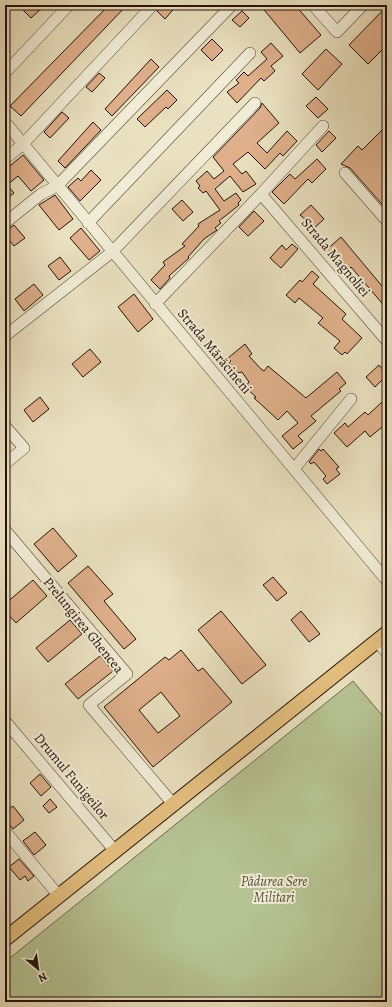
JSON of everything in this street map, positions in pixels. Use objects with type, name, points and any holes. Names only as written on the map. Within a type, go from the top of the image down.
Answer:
[{"type":"main road","points":[[5,939],[382,637]]},
{"type":"street","points":[[5,73],[69,5]]},
{"type":"street","points":[[5,159],[23,144],[153,5]]},
{"type":"street","points":[[5,223],[41,194],[57,186],[232,5]]},
{"type":"street","points":[[313,5],[337,32],[363,5]]},
{"type":"street","points":[[88,223],[250,53]]},
{"type":"street","points":[[5,336],[112,252],[255,103]]},
{"type":"street","name":"Strada Mărăcineni","points":[[5,122],[387,581]]},
{"type":"street","points":[[155,304],[261,194],[323,126]]},
{"type":"street","points":[[345,173],[387,221]]},
{"type":"street","name":"Strada Magnoliei","points":[[261,194],[387,341]]},
{"type":"street","points":[[294,470],[351,399]]},
{"type":"street","points":[[5,426],[24,448],[5,464]]},
{"type":"street","name":"Prelungirea Ghencea","points":[[5,530],[127,674],[89,705],[174,805]]},
{"type":"street","points":[[382,637],[387,653]]},
{"type":"street","name":"Drumul Funigeilor","points":[[5,720],[115,851]]},
{"type":"street","points":[[5,831],[59,896]]},
{"type":"green space","name":"Pădurea Sere Militari","points":[[353,681],[387,721],[387,1002],[5,1002],[5,962]]},
{"type":"building","points":[[18,5],[37,5],[41,9],[31,18]]},
{"type":"building","points":[[109,5],[127,5],[21,116],[10,106]]},
{"type":"building","points":[[162,5],[177,5],[165,19],[157,11]]},
{"type":"building","points":[[260,5],[295,5],[321,35],[300,53]]},
{"type":"building","points":[[387,6],[387,45],[368,64],[349,45]]},
{"type":"building","points":[[242,11],[249,18],[240,27],[232,20]]},
{"type":"building","points":[[212,39],[223,50],[212,61],[201,50]]},
{"type":"building","points":[[271,43],[283,56],[271,66],[275,71],[264,81],[261,78],[237,103],[227,92],[239,83],[236,80],[244,72],[248,76],[267,59],[261,52]]},
{"type":"building","points":[[326,49],[342,64],[318,90],[302,74]]},
{"type":"building","points":[[151,59],[159,67],[112,116],[105,109]]},
{"type":"building","points":[[99,73],[105,78],[92,92],[86,87]]},
{"type":"building","points":[[167,90],[177,100],[168,109],[166,107],[145,127],[137,119]]},
{"type":"building","points":[[316,97],[328,109],[318,118],[306,106]]},
{"type":"building","points":[[262,103],[279,123],[257,143],[267,153],[287,131],[297,141],[283,156],[280,153],[265,169],[248,152],[233,164],[242,174],[246,171],[256,184],[243,192],[230,176],[215,189],[224,201],[236,193],[241,200],[238,203],[239,205],[219,221],[221,223],[215,228],[217,230],[204,239],[188,257],[189,258],[169,276],[170,278],[160,289],[151,280],[165,265],[163,262],[185,246],[182,244],[199,226],[198,224],[220,210],[206,191],[203,193],[198,188],[200,186],[196,181],[207,171],[214,179],[224,171],[213,157],[260,108]]},
{"type":"building","points":[[62,112],[69,118],[50,138],[44,132]]},
{"type":"building","points":[[93,122],[101,130],[65,168],[58,161]]},
{"type":"building","points":[[387,125],[387,210],[350,168],[341,164],[358,146],[362,150]]},
{"type":"building","points":[[329,131],[336,138],[322,152],[316,145]]},
{"type":"building","points":[[23,155],[44,180],[31,191],[18,176],[7,185],[14,193],[5,200],[5,170]]},
{"type":"building","points":[[317,159],[326,169],[312,183],[308,179],[284,204],[272,192],[290,174],[295,179]]},
{"type":"building","points":[[91,170],[101,180],[80,201],[68,187],[78,178],[81,181]]},
{"type":"building","points":[[55,195],[73,219],[59,230],[39,205]]},
{"type":"building","points":[[182,200],[193,212],[183,221],[172,209]]},
{"type":"building","points":[[311,205],[324,219],[310,232],[301,222],[305,219],[300,215]]},
{"type":"building","points":[[254,211],[264,221],[248,236],[239,227]]},
{"type":"building","points":[[14,225],[25,238],[14,246],[5,235],[5,232]]},
{"type":"building","points":[[81,228],[100,251],[89,260],[70,238]]},
{"type":"building","points":[[341,237],[382,286],[383,284],[387,288],[387,309],[351,267],[349,269],[340,259],[335,263],[325,251]]},
{"type":"building","points":[[292,244],[298,249],[281,268],[270,258],[282,245],[286,250]]},
{"type":"building","points":[[60,257],[71,271],[59,280],[48,266]]},
{"type":"building","points":[[312,271],[319,277],[313,284],[346,314],[342,319],[362,338],[347,354],[345,352],[342,355],[334,348],[340,341],[318,323],[323,318],[299,298],[295,303],[286,295],[300,280],[302,282]]},
{"type":"building","points":[[34,284],[43,295],[24,311],[15,299]]},
{"type":"building","points":[[134,294],[153,319],[138,332],[118,307]]},
{"type":"building","points":[[245,344],[252,354],[249,356],[261,369],[264,371],[268,366],[306,398],[337,372],[346,383],[339,389],[341,391],[311,416],[316,421],[298,436],[303,441],[293,449],[282,436],[298,423],[287,411],[278,420],[254,398],[256,397],[245,387],[249,382],[242,372],[237,373],[229,363],[231,361],[228,358]]},
{"type":"building","points":[[90,349],[101,362],[83,377],[72,364]]},
{"type":"building","points":[[379,365],[387,375],[375,387],[366,377]]},
{"type":"building","points":[[40,397],[49,409],[33,422],[24,410]]},
{"type":"building","points":[[382,402],[387,408],[387,423],[370,437],[365,431],[347,447],[334,433],[345,423],[348,427],[365,412],[368,415]]},
{"type":"building","points":[[319,449],[321,451],[323,449],[339,467],[336,469],[340,474],[327,484],[323,479],[326,476],[314,462],[311,464],[309,462]]},
{"type":"building","points":[[53,528],[77,556],[58,572],[34,544]]},
{"type":"building","points":[[88,566],[113,594],[104,601],[136,639],[124,649],[68,583]]},
{"type":"building","points":[[273,577],[287,593],[277,601],[263,585]]},
{"type":"building","points":[[33,580],[47,596],[16,623],[5,611],[5,604]]},
{"type":"building","points":[[221,611],[266,665],[242,684],[198,630]]},
{"type":"building","points":[[301,611],[320,634],[309,642],[291,620]]},
{"type":"building","points":[[70,620],[82,634],[48,662],[36,648]]},
{"type":"building","points":[[181,650],[198,671],[203,668],[232,702],[153,767],[104,707],[165,657],[169,660]],"holes":[[[161,692],[180,716],[158,733],[139,710]]]},
{"type":"building","points":[[100,656],[113,671],[78,699],[65,684]]},
{"type":"building","points":[[40,774],[51,787],[41,796],[30,783]]},
{"type":"building","points":[[50,799],[57,807],[49,813],[43,806]]},
{"type":"building","points":[[13,806],[24,820],[13,829],[5,819],[5,812]]},
{"type":"building","points":[[35,832],[46,845],[34,855],[23,841]]},
{"type":"building","points":[[19,859],[34,876],[28,881],[25,876],[20,880],[9,867]]}]
